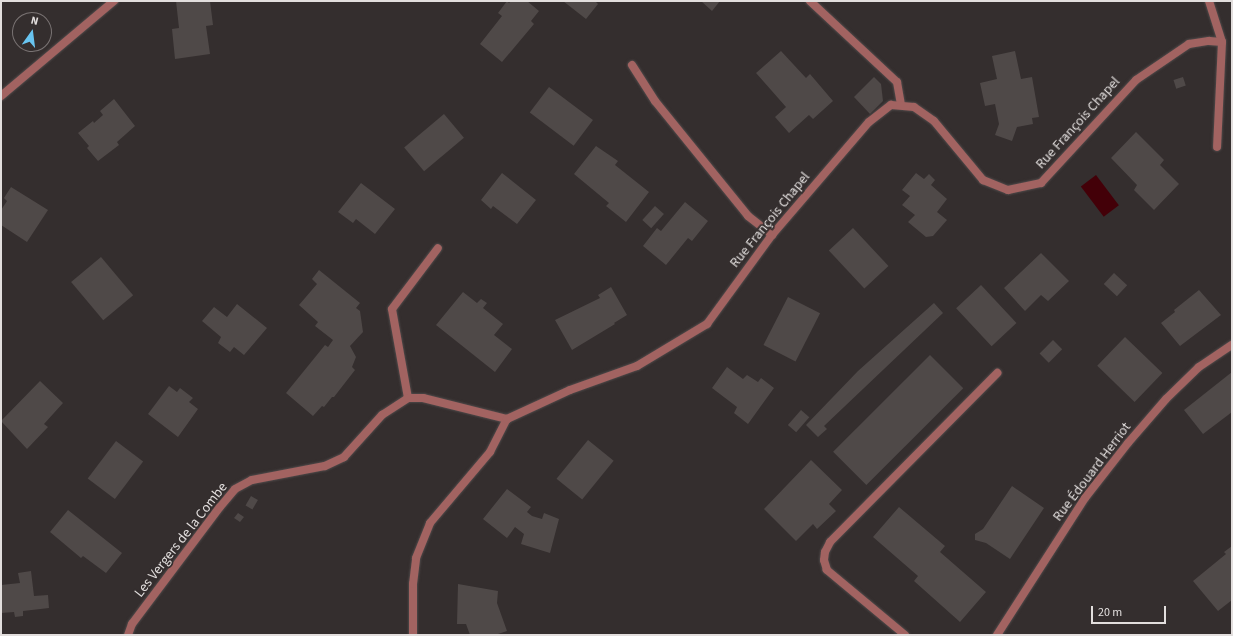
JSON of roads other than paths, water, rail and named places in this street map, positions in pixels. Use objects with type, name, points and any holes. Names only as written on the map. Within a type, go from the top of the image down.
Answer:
[{"type":"street","points":[[1,96],[114,1]]},
{"type":"street","points":[[810,1],[897,82],[901,105]]},
{"type":"street","points":[[1209,1],[1222,42],[1218,147]]},
{"type":"street","name":"Rue François Chapel","points":[[507,419],[570,390],[637,366],[707,324],[772,235],[869,122],[892,105],[914,107],[934,122],[983,180],[1008,190],[1041,183],[1136,80],[1190,44],[1209,41],[1222,42]]},
{"type":"street","points":[[632,65],[656,101],[748,216],[772,235]]},
{"type":"street","points":[[414,635],[413,584],[416,558],[430,523],[490,452],[507,419],[423,398],[408,398],[392,309],[438,248]]},
{"type":"street","name":"Rue Édouard Herriot","points":[[997,635],[1086,498],[1128,443],[1166,399],[1199,367],[1232,345]]},
{"type":"street","points":[[905,635],[827,570],[824,560],[825,552],[830,542],[997,373]]},
{"type":"street","name":"Les Vergers de la Combe","points":[[128,635],[132,624],[235,489],[252,480],[325,466],[344,457],[382,415],[408,398]]}]
